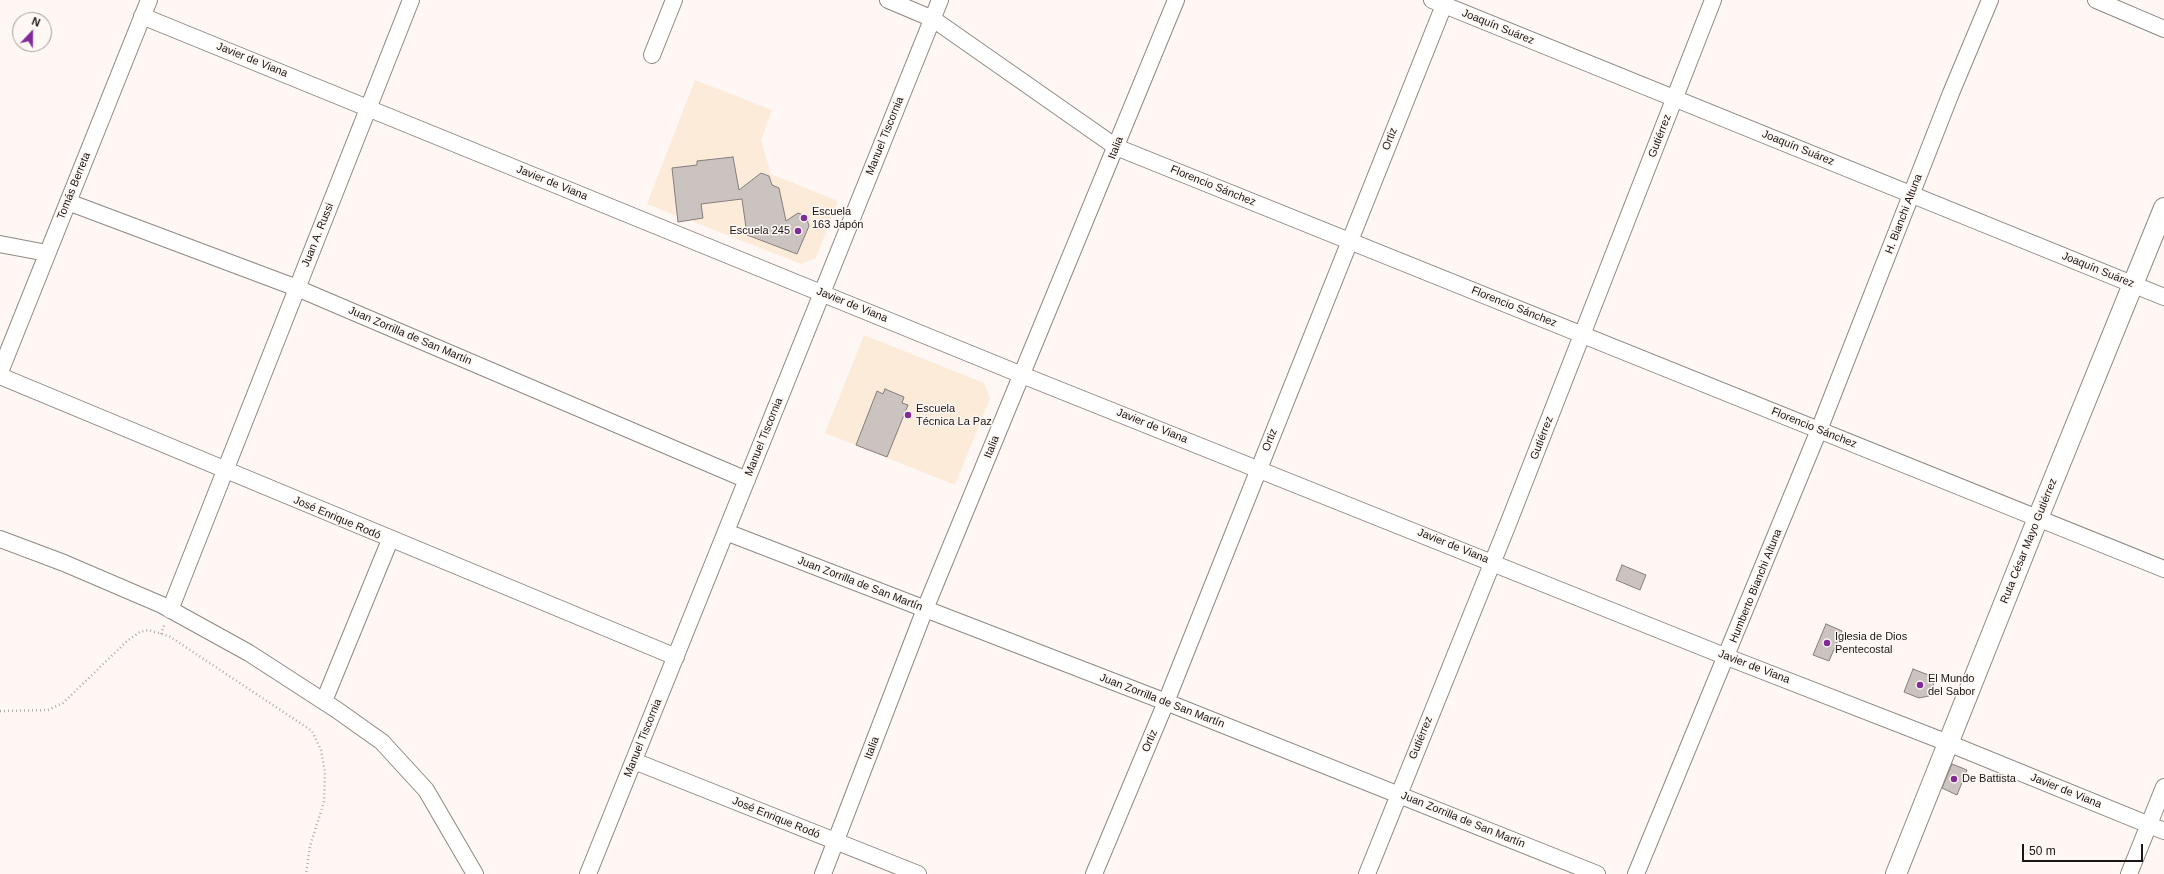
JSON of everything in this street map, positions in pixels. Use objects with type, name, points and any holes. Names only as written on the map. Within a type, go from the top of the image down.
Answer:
[{"type":"street","name":"Tomás Berreta","points":[[0,372],[149,0]]},
{"type":"street","name":"Juan A. Russi","points":[[170,610],[411,0]]},
{"type":"street","points":[[652,54],[674,0]]},
{"type":"street","name":"Florencio Sánchez","points":[[888,0],[933,19],[1116,147],[2164,568]]},
{"type":"street","name":"Manuel Tiscornia","points":[[588,874],[940,0]]},
{"type":"street","name":"Italia","points":[[823,874],[925,609],[1176,0]]},
{"type":"street","name":"Gutiérrez","points":[[1367,874],[1492,562],[1713,0]]},
{"type":"street","name":"H. Bianchi Altuna","points":[[1819,430],[1951,93],[1990,0]]},
{"type":"street","points":[[2096,0],[2164,29]]},
{"type":"street","name":"Joaquín Suárez","points":[[1438,2],[2164,297]]},
{"type":"street","name":"Ortiz","points":[[1094,874],[1166,702],[1350,240],[1438,2]]},
{"type":"street","name":"Javier de Viana","points":[[142,16],[1022,374],[1727,657],[1948,743],[2164,831]]},
{"type":"street","name":"Juan Zorrilla de San Martín","points":[[68,202],[297,288],[747,480]]},
{"type":"street","name":"Ruta César Mayo Gutiérrez","points":[[1896,874],[2164,208]]},
{"type":"street","points":[[0,244],[47,254]]},
{"type":"street","name":"José Enrique Rodó","points":[[0,376],[390,540],[676,657]]},
{"type":"street","name":"Humberto Bianchi Altuna","points":[[1636,874],[1727,657],[1819,430]]},
{"type":"street","name":"Juan Zorrilla de San Martín","points":[[726,532],[1166,702],[1597,874]]},
{"type":"street","points":[[0,539],[64,563],[170,610],[249,653],[324,701],[382,742],[426,790],[475,874]]},
{"type":"street","points":[[324,701],[390,540]]},
{"type":"street","name":"José Enrique Rodó","points":[[634,761],[918,874]]},
{"type":"street","points":[[2130,874],[2164,787]]},
{"type":"path","points":[[0,711],[48,710],[63,703],[127,641],[140,632],[148,630],[169,636],[312,731],[321,750],[325,772],[324,802],[310,846],[306,874]]},
{"type":"shaded area","points":[[695,80],[772,110],[761,140],[771,174],[838,201],[816,258],[801,264],[689,220],[678,222],[677,216],[647,204]]},
{"type":"shaded area","name":"Escuela Técnica La Paz","points":[[864,335],[984,383],[990,398],[955,485],[825,433]]},
{"type":"building","points":[[733,157],[739,190],[761,173],[769,176],[772,185],[779,188],[786,221],[798,213],[806,216],[809,226],[797,254],[747,235],[742,199],[701,204],[703,218],[678,222],[672,168],[697,165],[697,161]]},
{"type":"building","points":[[885,389],[904,397],[902,403],[908,405],[887,457],[856,445],[877,391],[883,394]]},
{"type":"building","points":[[1622,565],[1646,575],[1640,590],[1616,580]]},
{"type":"building","name":"Iglesia de Dios Pentecostal","points":[[1826,624],[1842,631],[1829,661],[1813,655]]},
{"type":"building","name":"El Mundo del Sabor","points":[[1913,669],[1936,678],[1929,696],[1919,698],[1904,692]]},
{"type":"building","name":"De Battista","points":[[1952,764],[1967,770],[1957,795],[1942,788]]},
{"type":"place","name":"Escuela 163 Japón","points":[[804,218]]},
{"type":"place","name":"Escuela 245","points":[[798,231]]},
{"type":"place","name":"Escuela Técnica La Paz","points":[[908,415]]},
{"type":"place","name":"Iglesia de Dios Pentecostal","points":[[1827,643]]},
{"type":"place","name":"El Mundo del Sabor","points":[[1920,685]]},
{"type":"place","name":"De Battista","points":[[1954,779]]}]
